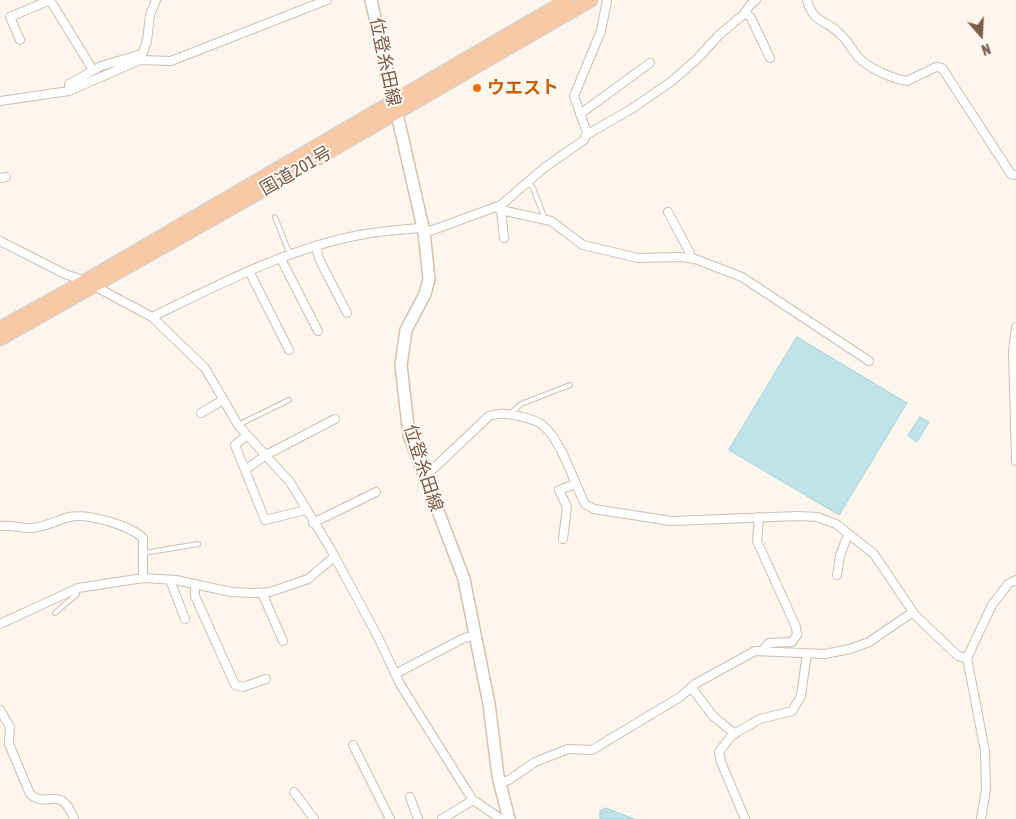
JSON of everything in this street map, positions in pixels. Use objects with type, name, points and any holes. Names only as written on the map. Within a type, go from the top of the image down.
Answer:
[{"type":"highway","name":"国道201号","points":[[0,338],[394,107],[567,0]]},
{"type":"highway","name":"国道201号","points":[[394,107],[591,0]]},
{"type":"highway","name":"国道201号","points":[[0,328],[90,284]]},
{"type":"main road","name":"位登糸田線","points":[[371,0],[424,232],[429,279],[425,294],[406,330],[401,364],[409,435],[464,579],[489,704],[500,783],[510,819]]},
{"type":"street","points":[[20,40],[10,17],[50,0],[93,70]]},
{"type":"street","points":[[0,101],[69,91],[141,57],[147,42],[150,15],[156,0]]},
{"type":"street","points":[[69,91],[69,84],[93,70],[141,57],[171,61],[327,0]]},
{"type":"street","points":[[586,135],[574,96],[601,31],[607,0]]},
{"type":"street","points":[[152,317],[249,271],[290,255],[365,234],[418,228],[424,232],[499,209],[526,182],[584,140],[586,135],[632,108],[672,81],[745,12],[755,0]]},
{"type":"street","points":[[807,0],[811,12],[818,20],[841,34],[860,59],[868,65],[907,82],[936,67],[942,68],[1010,174],[1016,174]]},
{"type":"street","points":[[745,12],[751,18],[770,58]]},
{"type":"street","points":[[580,114],[650,63]]},
{"type":"street","points":[[499,209],[551,221],[583,244],[599,249],[638,258],[690,258],[742,277],[869,361]]},
{"type":"street","points":[[499,209],[504,238]]},
{"type":"street","points":[[668,212],[690,253],[690,258]]},
{"type":"street","points":[[0,242],[90,284],[152,317],[205,368],[238,425],[290,482],[334,557],[395,674],[426,728],[473,800],[501,819]]},
{"type":"street","points":[[316,247],[320,261],[347,313]]},
{"type":"street","points":[[282,259],[318,331]]},
{"type":"street","points":[[249,271],[289,350]]},
{"type":"street","points":[[1016,327],[1013,351],[1016,462]]},
{"type":"street","points":[[201,413],[223,400]]},
{"type":"street","points":[[424,475],[433,469],[489,416],[501,412],[540,423],[548,432],[573,473],[585,504],[594,509],[671,521],[759,517],[817,517],[836,524],[874,554],[913,612],[958,656],[967,658]]},
{"type":"street","points":[[246,470],[266,455],[335,419]]},
{"type":"street","points":[[247,435],[236,445],[266,520],[306,510]]},
{"type":"street","points":[[563,539],[567,507],[560,490],[576,484]]},
{"type":"street","points":[[313,523],[376,492]]},
{"type":"street","points":[[0,526],[31,528],[53,524],[68,518],[95,517],[137,533],[143,538],[143,578]]},
{"type":"street","points":[[759,517],[757,540],[796,628],[797,635],[792,642],[768,643],[762,651]]},
{"type":"street","points":[[837,575],[840,556],[848,534]]},
{"type":"street","points":[[0,624],[78,588],[143,578],[170,580],[232,592],[262,593],[292,586],[308,579],[334,557]]},
{"type":"street","points":[[170,580],[185,619]]},
{"type":"street","points":[[981,819],[986,788],[985,751],[967,658],[992,605],[1008,584],[1016,580]]},
{"type":"street","points":[[195,584],[195,596],[235,685],[242,687],[266,679]]},
{"type":"street","points":[[262,593],[283,641]]},
{"type":"street","points":[[500,783],[509,780],[535,762],[568,749],[592,750],[680,697],[691,687],[755,651],[825,654],[854,648],[870,642],[913,612]]},
{"type":"street","points":[[395,674],[464,638],[475,636]]},
{"type":"street","points":[[745,819],[721,762],[719,752],[723,744],[735,734],[760,719],[792,711],[801,696],[807,653]]},
{"type":"street","points":[[691,687],[713,716],[735,734]]},
{"type":"street","points":[[0,710],[10,727],[9,744],[30,794],[35,798],[56,798],[64,801],[74,819]]},
{"type":"street","points":[[353,745],[390,819]]},
{"type":"street","points":[[294,792],[314,819]]},
{"type":"street","points":[[410,797],[418,819]]},
{"type":"street","points":[[442,819],[473,800]]},
{"type":"lane","points":[[526,182],[533,188],[545,219]]},
{"type":"lane","points":[[275,218],[290,255]]},
{"type":"lane","points":[[510,414],[521,404],[570,385]]},
{"type":"lane","points":[[238,425],[290,400]]},
{"type":"lane","points":[[144,553],[198,544]]},
{"type":"lane","points":[[55,613],[77,594],[78,588]]},
{"type":"water","points":[[797,337],[907,403],[839,515],[729,450]]},
{"type":"water","points":[[920,417],[929,422],[917,442],[908,436]]},
{"type":"water","points":[[606,808],[634,819],[600,819],[600,811]]},
{"type":"place","name":"ウエスト","points":[[477,88]]}]
